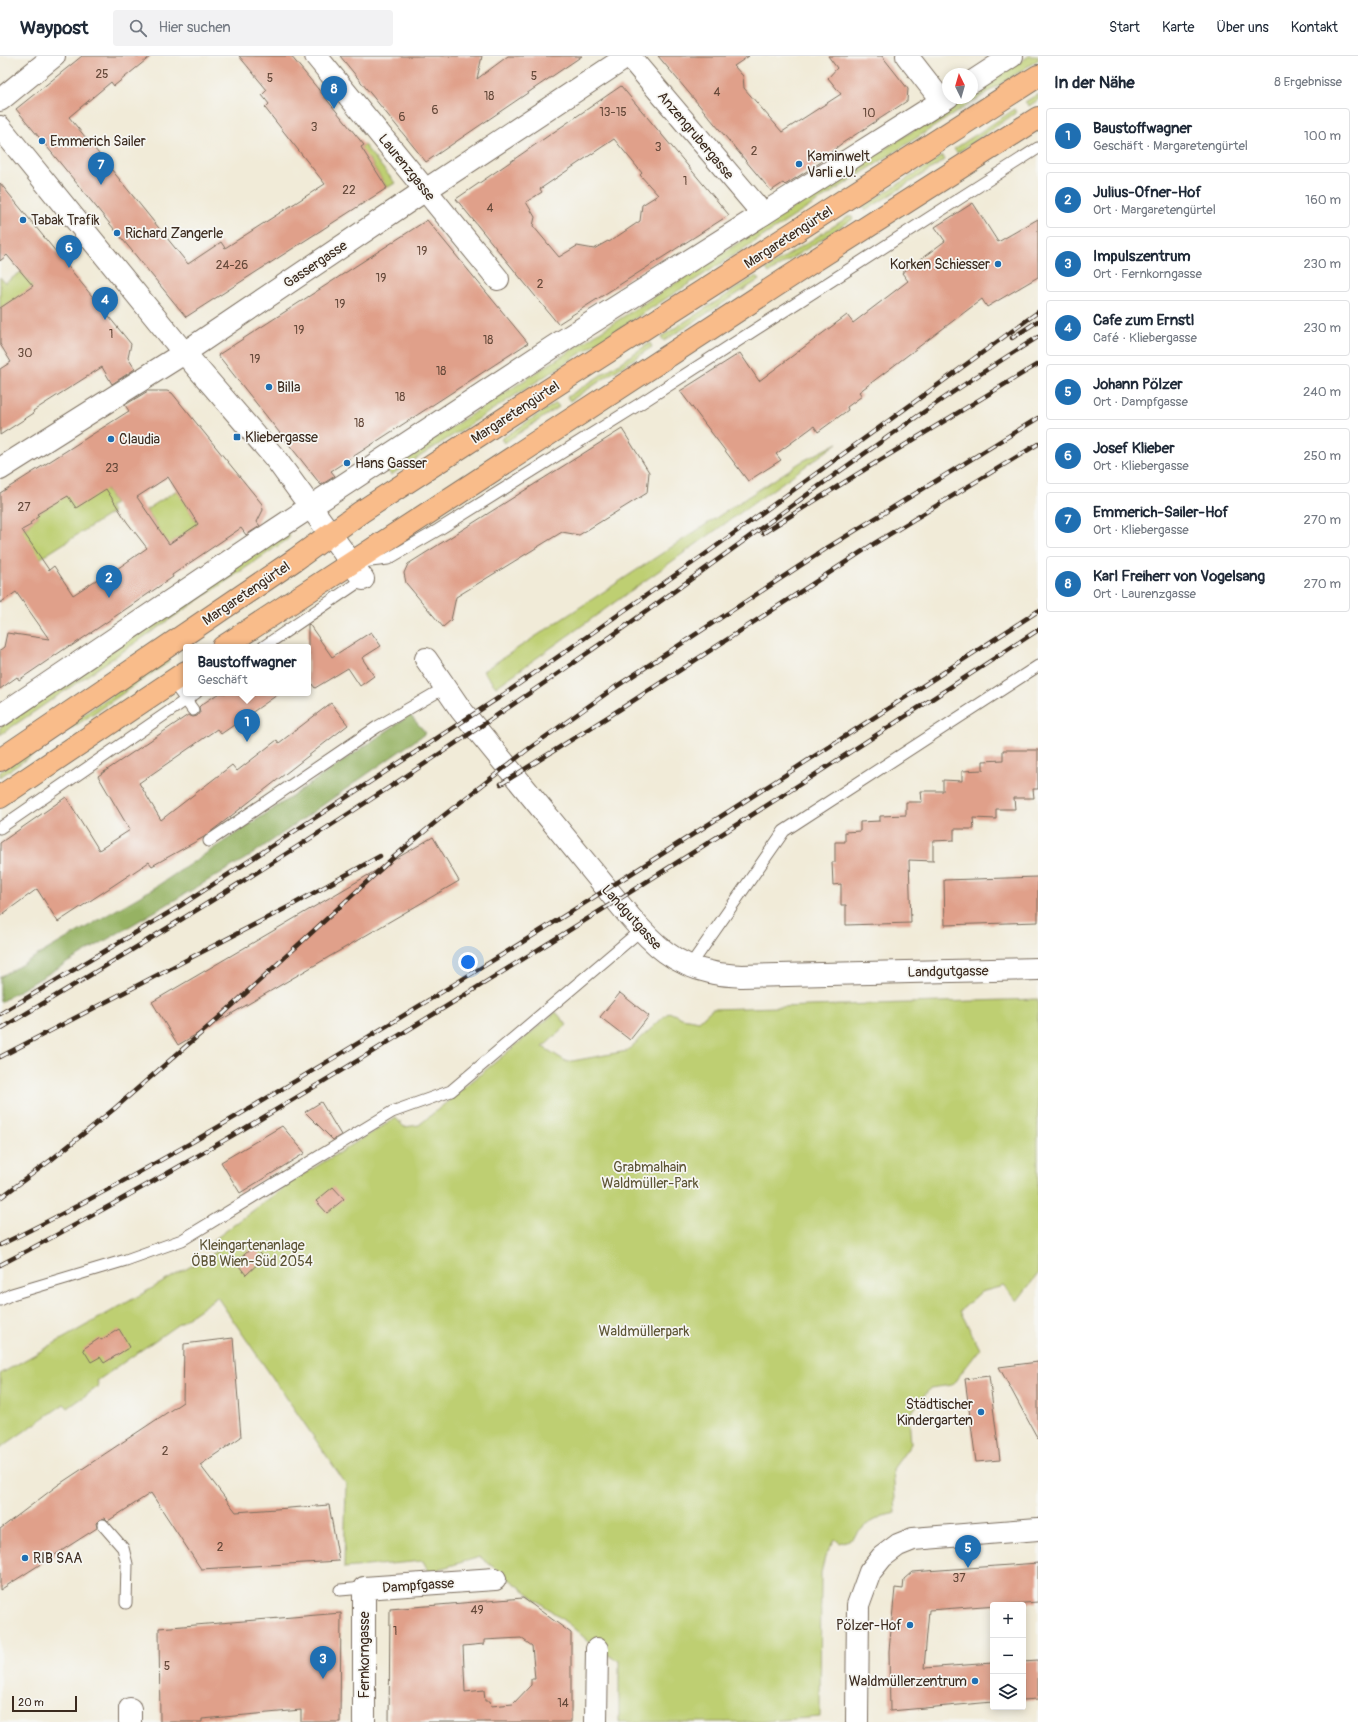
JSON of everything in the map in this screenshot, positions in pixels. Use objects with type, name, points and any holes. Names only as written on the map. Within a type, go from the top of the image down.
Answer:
[{"type":"main road","name":"Margaretengürtel","points":[[0,760],[296,559],[360,512],[1038,76]]},
{"type":"main road","points":[[228,644],[357,571],[796,273],[1038,118]]},
{"type":"main road","points":[[0,797],[179,676]]},
{"type":"street","points":[[0,100],[54,56]]},
{"type":"street","name":"Laurenzgasse","points":[[316,56],[498,279]]},
{"type":"street","name":"Gassergasse","points":[[0,469],[184,353],[426,190],[629,56]]},
{"type":"street","name":"Anzengrubergasse","points":[[629,56],[763,214]]},
{"type":"street","points":[[906,56],[942,96]]},
{"type":"street","points":[[978,78],[1012,56]]},
{"type":"street","points":[[0,716],[310,507],[553,347],[942,101]]},
{"type":"street","points":[[0,127],[184,353],[275,458],[357,571]]},
{"type":"street","name":"Landgutgasse","points":[[426,659],[466,717],[641,930],[659,948],[690,966],[710,972],[741,976],[1038,969]]},
{"type":"street","points":[[857,1722],[858,1605],[870,1572],[882,1557],[898,1545],[913,1539],[1038,1529]]},
{"type":"street","name":"Dampfgasse","points":[[364,1588],[495,1579]]},
{"type":"street","name":"Fernkorngasse","points":[[364,1588],[364,1722]]},
{"type":"street","points":[[596,1722],[597,1649]]},
{"type":"lane","points":[[266,644],[357,571],[388,559],[438,530],[638,405],[1038,148]]},
{"type":"lane","points":[[690,966],[784,831],[1038,666]]},
{"type":"lane","points":[[179,676],[183,690]]},
{"type":"lane","points":[[209,841],[377,727],[446,687]]},
{"type":"lane","points":[[185,696],[186,700],[194,710]]},
{"type":"lane","points":[[0,828],[192,696]]},
{"type":"lane","points":[[0,1300],[12,1294],[126,1260],[182,1240],[392,1112],[451,1091],[641,930]]},
{"type":"lane","points":[[103,1525],[123,1548],[127,1564],[126,1603]]},
{"type":"lane","name":"Dampfgasse","points":[[340,1590],[364,1588]]},
{"type":"green space","points":[[1029,56],[1038,56],[1038,60],[978,98],[978,89]]},
{"type":"green space","points":[[1038,94],[1038,100],[1029,106],[1025,102]]},
{"type":"green space","points":[[955,104],[969,104],[391,475],[386,469]]},
{"type":"green space","points":[[1015,109],[1017,112],[957,153],[954,149]]},
{"type":"green space","points":[[364,145],[395,183],[387,188],[369,159],[356,151]]},
{"type":"green space","points":[[943,156],[945,160],[865,211],[862,207]]},
{"type":"green space","points":[[851,215],[853,219],[769,273],[766,269]]},
{"type":"green space","points":[[21,272],[35,288],[0,308],[0,277],[5,283]]},
{"type":"green space","points":[[756,276],[759,280],[664,341],[661,337]]},
{"type":"green space","points":[[650,343],[652,347],[570,401],[567,397]]},
{"type":"green space","points":[[556,403],[559,407],[504,443],[501,439]]},
{"type":"green space","points":[[838,443],[496,687],[483,671],[801,462]]},
{"type":"green space","points":[[97,475],[115,504],[109,507],[113,512],[41,558],[0,557],[21,528],[23,530],[31,525],[30,523],[39,516],[37,514]]},
{"type":"green space","points":[[177,490],[198,524],[165,547],[158,528],[146,510]]},
{"type":"green space","points":[[288,533],[290,536],[288,539],[0,735],[0,727],[284,534]]},
{"type":"green space","points":[[166,658],[169,662],[0,777],[0,772]]},
{"type":"green space","points":[[410,715],[426,733],[250,856],[0,1002],[0,977],[154,888],[288,799]]},
{"type":"green space","name":"Waldmüllerpark","points":[[1038,999],[1038,1274],[1017,1301],[1003,1286],[981,1292],[960,1311],[980,1349],[952,1385],[930,1388],[909,1416],[911,1444],[893,1469],[896,1513],[883,1516],[866,1525],[852,1539],[840,1543],[835,1539],[825,1557],[821,1573],[820,1717],[755,1722],[619,1722],[619,1661],[597,1649],[571,1626],[480,1557],[429,1572],[423,1561],[344,1568],[346,1484],[217,1297],[97,1381],[99,1386],[68,1408],[64,1404],[0,1448],[0,1374],[218,1251],[211,1242],[294,1180],[396,1118],[404,1127],[419,1125],[556,1012],[567,1025],[543,1047],[567,1062],[627,1051],[669,1012],[682,1018],[699,1021],[712,1009]]},
{"type":"building","points":[[82,56],[151,56],[114,86],[111,82],[69,117],[188,264],[221,242],[225,248],[325,184],[265,108],[269,104],[262,95],[267,90],[239,56],[291,56],[364,145],[361,147],[387,188],[186,317],[16,109]]},
{"type":"building","points":[[340,56],[482,56],[477,79],[508,56],[582,56],[426,162]]},
{"type":"building","points":[[658,56],[749,56],[734,66],[743,76],[744,88],[782,132],[841,94],[828,78],[837,68],[828,56],[882,56],[908,89],[907,101],[841,144],[821,160],[821,162],[785,185],[783,183],[771,191]]},
{"type":"building","points":[[621,86],[729,215],[558,324],[456,199]],"holes":[[[614,139],[642,173],[640,175],[658,195],[642,205],[640,221],[609,242],[608,241],[594,249],[577,246],[559,257],[533,226],[535,217],[526,202],[542,192],[540,189]]]},
{"type":"building","points":[[0,183],[131,344],[128,358],[135,369],[112,384],[102,367],[33,411],[34,413],[0,435],[0,369],[11,362],[0,344],[0,308],[33,286],[7,255],[0,261]]},
{"type":"building","points":[[973,203],[998,242],[1038,219],[1038,277],[987,307],[982,299],[859,392],[862,396],[847,407],[848,410],[818,432],[814,426],[776,454],[781,460],[748,481],[680,391],[740,353],[759,381],[847,315],[853,323],[908,281],[902,273],[945,241],[935,227]]},
{"type":"building","points":[[427,220],[528,343],[331,471],[335,476],[321,485],[218,355]]},
{"type":"building","points":[[148,391],[167,391],[172,393],[262,504],[263,510],[257,522],[260,526],[246,535],[241,528],[172,575],[173,577],[70,647],[69,646],[19,680],[17,677],[0,689],[0,650],[4,647],[7,633],[49,639],[16,592],[0,603],[0,493],[129,411],[125,405]],"holes":[[[168,477],[198,524],[169,544],[137,497]],[[106,489],[127,522],[147,548],[114,571],[113,569],[73,595],[54,566],[49,570],[22,530],[31,525],[30,523],[39,516],[37,514],[68,496],[76,508]]]},
{"type":"building","points":[[622,429],[649,472],[647,493],[579,535],[562,532],[456,597],[451,620],[443,627],[406,583],[404,573],[408,564]]},
{"type":"building","points":[[309,624],[332,657],[371,632],[381,646],[362,658],[374,676],[360,686],[348,668],[315,688],[311,683],[311,644],[308,644]]},
{"type":"building","points":[[214,696],[276,696],[221,734],[217,729],[139,783],[161,820],[232,765],[237,771],[277,740],[279,743],[331,703],[348,725],[204,837],[152,866],[149,862],[58,922],[37,889],[0,916],[0,843],[66,797],[99,850],[130,830],[98,776],[188,715],[193,717],[197,716],[200,712],[199,707]]},
{"type":"building","points":[[1003,750],[1038,750],[1038,789],[1033,789],[1034,798],[1014,798],[1015,809],[996,809],[996,819],[973,818],[974,829],[954,829],[954,840],[933,841],[933,861],[909,860],[911,923],[846,925],[846,905],[841,905],[841,884],[833,885],[832,862],[835,862],[835,842],[845,842],[845,832],[860,831],[860,822],[880,821],[880,816],[906,815],[906,802],[922,802],[921,791],[943,791],[943,780],[962,781],[962,771],[983,770],[983,761],[1003,760]]},
{"type":"building","points":[[433,837],[459,881],[178,1045],[152,1002]]},
{"type":"building","points":[[1038,877],[1038,922],[945,925],[944,880]]},
{"type":"building","points":[[620,993],[649,1016],[630,1040],[600,1017]]},
{"type":"building","points":[[321,1102],[341,1135],[333,1140],[305,1112]]},
{"type":"building","points":[[282,1126],[305,1153],[240,1193],[221,1162]]},
{"type":"building","points":[[333,1187],[344,1199],[327,1213],[316,1201]]},
{"type":"building","points":[[253,1247],[264,1258],[246,1275],[236,1262]]},
{"type":"building","points":[[119,1329],[130,1347],[104,1363],[100,1357],[91,1362],[83,1349],[100,1338],[101,1340]]},
{"type":"building","points":[[233,1338],[241,1437],[200,1465],[236,1512],[329,1505],[339,1561],[201,1569],[151,1493],[108,1521],[105,1518],[99,1520],[96,1523],[97,1528],[0,1590],[0,1529],[58,1485],[183,1402],[184,1344]]},
{"type":"building","points":[[1038,1362],[1038,1439],[999,1367]]},
{"type":"building","points":[[989,1376],[1000,1460],[976,1462],[965,1379]]},
{"type":"building","name":"Pölzer-Hof","points":[[1038,1563],[1038,1602],[990,1602],[990,1606],[929,1610],[924,1668],[990,1663],[990,1702],[890,1711],[889,1651],[895,1588],[903,1589],[904,1579],[912,1572]]},
{"type":"building","points":[[523,1598],[571,1633],[571,1722],[389,1722],[390,1609]],"holes":[[[521,1638],[532,1646],[535,1679],[531,1679],[531,1685],[513,1704],[491,1706],[490,1701],[485,1701],[484,1690],[465,1692],[463,1646],[484,1644],[484,1640]]]},
{"type":"building","points":[[341,1613],[340,1722],[301,1722],[301,1710],[202,1719],[202,1722],[160,1722],[159,1628]]},
{"type":"building","points":[[1038,1660],[1038,1699],[1026,1700],[1026,1661]]},
{"type":"railway","points":[[0,1014],[180,906],[503,695],[704,555],[1038,312]]},
{"type":"railway","points":[[1012,338],[1038,321]]},
{"type":"railway","points":[[0,1029],[223,894],[370,800],[586,654],[866,452],[980,374],[1038,337]]},
{"type":"railway","points":[[763,533],[1038,364]]},
{"type":"railway","points":[[0,1198],[51,1160],[114,1109],[223,1014],[394,857],[443,816],[527,750],[614,688],[827,548],[1038,418]]},
{"type":"railway","points":[[501,784],[622,708],[875,543],[1038,444]]},
{"type":"railway","points":[[0,1245],[99,1194],[197,1140],[388,1025],[634,872],[1038,611]]},
{"type":"railway","points":[[0,1265],[175,1169],[403,1033],[823,770],[1038,630]]},
{"type":"railway","points":[[0,1057],[292,905],[380,856]]},
{"type":"place","name":"Karl Freiherr von Vogelsang","points":[[334,109]]},
{"type":"place","name":"Emmerich Sailer","points":[[42,141]]},
{"type":"place","name":"Kaminwelt Varli e.U.","points":[[799,164]]},
{"type":"place","name":"Emmerich-Sailer-Hof","points":[[101,185]]},
{"type":"place","name":"Tabak Trafik","points":[[23,220]]},
{"type":"place","name":"Richard Zangerle","points":[[117,233]]},
{"type":"place","name":"Korken Schiesser","points":[[998,264]]},
{"type":"place","name":"Josef Klieber","points":[[69,268]]},
{"type":"place","name":"Cafe zum Ernstl","points":[[105,320]]},
{"type":"place","name":"Billa","points":[[269,387]]},
{"type":"place","name":"Kliebergasse","points":[[237,437]]},
{"type":"place","name":"Claudia","points":[[111,439]]},
{"type":"place","name":"Hans Gasser","points":[[347,463]]},
{"type":"place","name":"Julius-Ofner-Hof","points":[[109,598]]},
{"type":"place","name":"Baustoffwagner","points":[[247,742]]},
{"type":"place","name":"Städtischer Kindergarten","points":[[981,1412]]},
{"type":"place","name":"RIB SAA","points":[[25,1558]]},
{"type":"place","name":"Johann Pölzer","points":[[968,1568]]},
{"type":"place","name":"Pölzer-Hof","points":[[910,1625]]},
{"type":"place","name":"Impulszentrum","points":[[323,1679]]},
{"type":"place","name":"Waldmüllerzentrum","points":[[975,1681]]},
{"type":"park label","name":"Grabmalhain Waldmüller-Park","points":[[650,1176]]},
{"type":"park label","name":"Kleingartenanlage ÖBB Wien-Süd 2054","points":[[252,1254]]}]
